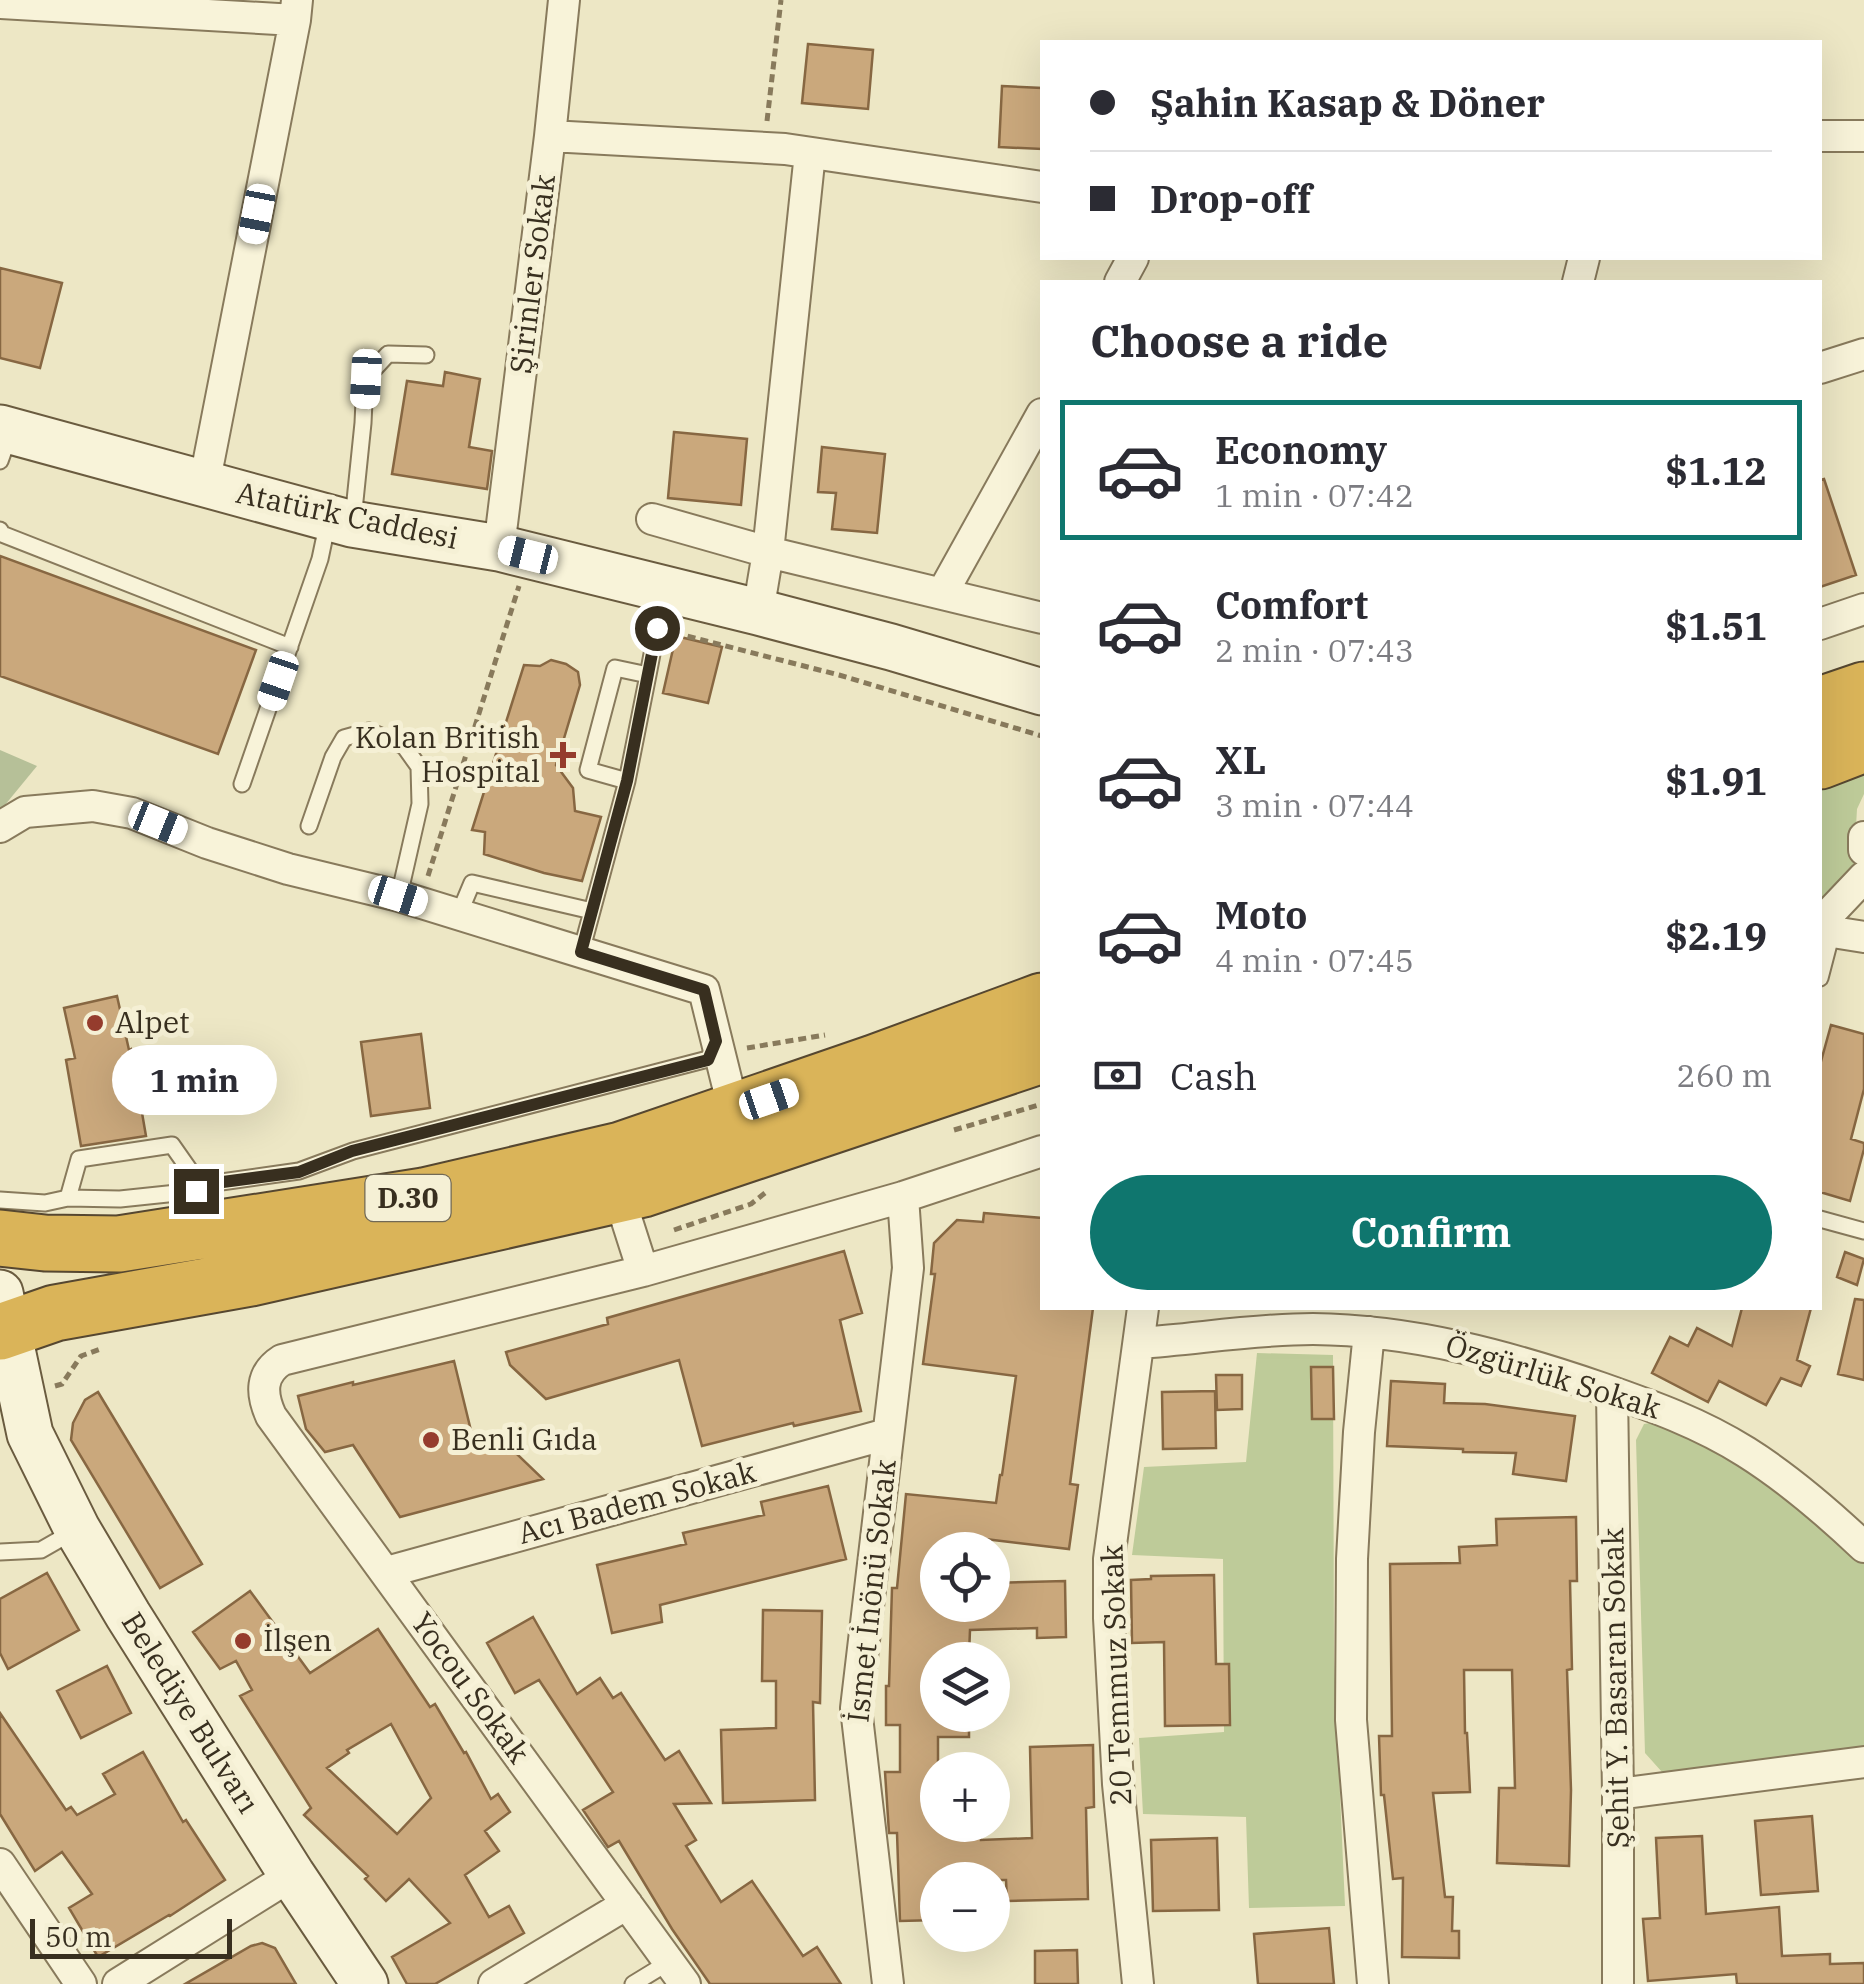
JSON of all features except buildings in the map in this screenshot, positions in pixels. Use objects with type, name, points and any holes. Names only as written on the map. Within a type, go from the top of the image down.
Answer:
[{"type":"highway","points":[[1822,704],[1864,690]]},
{"type":"highway","points":[[1822,760],[1864,744]]},
{"type":"highway","name":"D.30","points":[[0,1238],[119,1244],[424,1196],[621,1150],[1040,1002]]},
{"type":"highway","name":"D.30","points":[[2,1318],[55,1314],[251,1278],[619,1196],[1040,1056]]},
{"type":"main road","name":"Atatürk Caddesi","points":[[3,440],[340,520],[514,551],[658,607],[758,612],[1040,691]]},
{"type":"main road","name":"Belediye Bulvarı","points":[[2,1318],[17,1411],[77,1529],[292,1875],[365,1984]]},
{"type":"street","name":"Şirinler Sokak","points":[[514,551],[564,0]]},
{"type":"street","points":[[0,3],[296,10],[204,485]]},
{"type":"street","points":[[550,136],[764,148],[1040,187]]},
{"type":"street","points":[[1822,136],[1864,136]]},
{"type":"street","points":[[758,612],[768,552],[810,153]]},
{"type":"street","points":[[1822,367],[1864,354]]},
{"type":"street","points":[[942,592],[1040,418]]},
{"type":"street","points":[[652,519],[768,552],[1040,617]]},
{"type":"street","points":[[1822,623],[1864,609]]},
{"type":"street","points":[[0,828],[26,812],[94,806],[132,813],[288,869],[409,899],[704,990],[734,1112]]},
{"type":"street","points":[[1864,837],[1864,850]]},
{"type":"street","points":[[1864,877],[1828,915],[1824,927],[1864,937]]},
{"type":"street","points":[[619,1196],[643,1271],[903,1198],[1040,1152]]},
{"type":"street","name":"İsmet İnönü Sokak","points":[[888,1984],[856,1708],[908,1268],[903,1198]]},
{"type":"street","name":"Yocou Sokak","points":[[643,1271],[282,1360],[267,1374],[263,1388],[271,1416],[677,1973]]},
{"type":"street","name":"20 Temmuz Sokak","points":[[1138,1984],[1118,1784],[1109,1559],[1144,1310]]},
{"type":"street","name":"Özgürlük Sokak","points":[[1139,1343],[1282,1330],[1369,1332],[1422,1338],[1501,1356],[1690,1420],[1745,1451],[1805,1495],[1864,1547]]},
{"type":"street","points":[[1369,1332],[1353,1541],[1351,1720],[1374,1984]]},
{"type":"street","name":"Şehit Y. Basaran Sokak","points":[[1612,1392],[1618,1984]]},
{"type":"street","name":"Acı Badem Sokak","points":[[387,1572],[888,1434]]},
{"type":"street","points":[[1618,1794],[1864,1762]]},
{"type":"street","points":[[0,1864],[81,1984]]},
{"type":"street","points":[[118,1984],[292,1875]]},
{"type":"street","points":[[494,1984],[627,1904]]},
{"type":"lane","points":[[242,784],[320,559],[340,520],[366,379],[388,354],[426,356]]},
{"type":"lane","points":[[0,530],[290,647]]},
{"type":"lane","points":[[581,952],[627,781],[658,607]]},
{"type":"lane","points":[[627,781],[588,770],[616,668],[648,675]]},
{"type":"lane","points":[[309,826],[344,738],[370,731],[404,746],[419,766],[420,804],[409,899]]},
{"type":"lane","points":[[459,914],[472,884],[592,911]]},
{"type":"lane","points":[[1822,952],[1824,927]]},
{"type":"lane","points":[[0,1200],[45,1203],[68,1198],[120,1199],[196,1191],[200,1185],[299,1172],[352,1151],[708,1060],[716,1041]]},
{"type":"lane","points":[[68,1198],[79,1159],[172,1145],[200,1185]]},
{"type":"lane","points":[[1822,1220],[1864,1231]]},
{"type":"lane","points":[[0,1552],[41,1550],[77,1529]]},
{"type":"lane","points":[[633,1984],[677,1973]]},
{"type":"path","points":[[764,148],[781,0]]},
{"type":"path","points":[[409,899],[514,551]]},
{"type":"path","points":[[658,607],[839,675],[1040,735]]},
{"type":"path","points":[[17,1411],[62,1384],[81,1356],[106,1347]]},
{"type":"green space","points":[[0,750],[37,766],[0,811]]},
{"type":"green space","points":[[1864,767],[1853,880],[1822,904],[1822,783]]},
{"type":"green space","points":[[1257,1353],[1333,1355],[1334,1660],[1345,1906],[1249,1908],[1246,1817],[1143,1814],[1139,1738],[1224,1732],[1223,1559],[1132,1555],[1144,1467],[1246,1462]]},
{"type":"green space","points":[[1669,1420],[1770,1482],[1864,1561],[1864,1748],[1662,1772],[1645,1753],[1636,1440],[1644,1424]]},
{"type":"place","name":"Kolan British Hospital","points":[[563,755]]},
{"type":"place","name":"Alpet","points":[[95,1023]]},
{"type":"place","name":"Benli Gıda","points":[[431,1440]]},
{"type":"place","name":"İlşen","points":[[243,1641]]},
{"type":"route","points":[[196,1191],[200,1185],[299,1172],[352,1151],[708,1060],[716,1041],[704,990],[581,952],[627,781],[657,628]]}]
